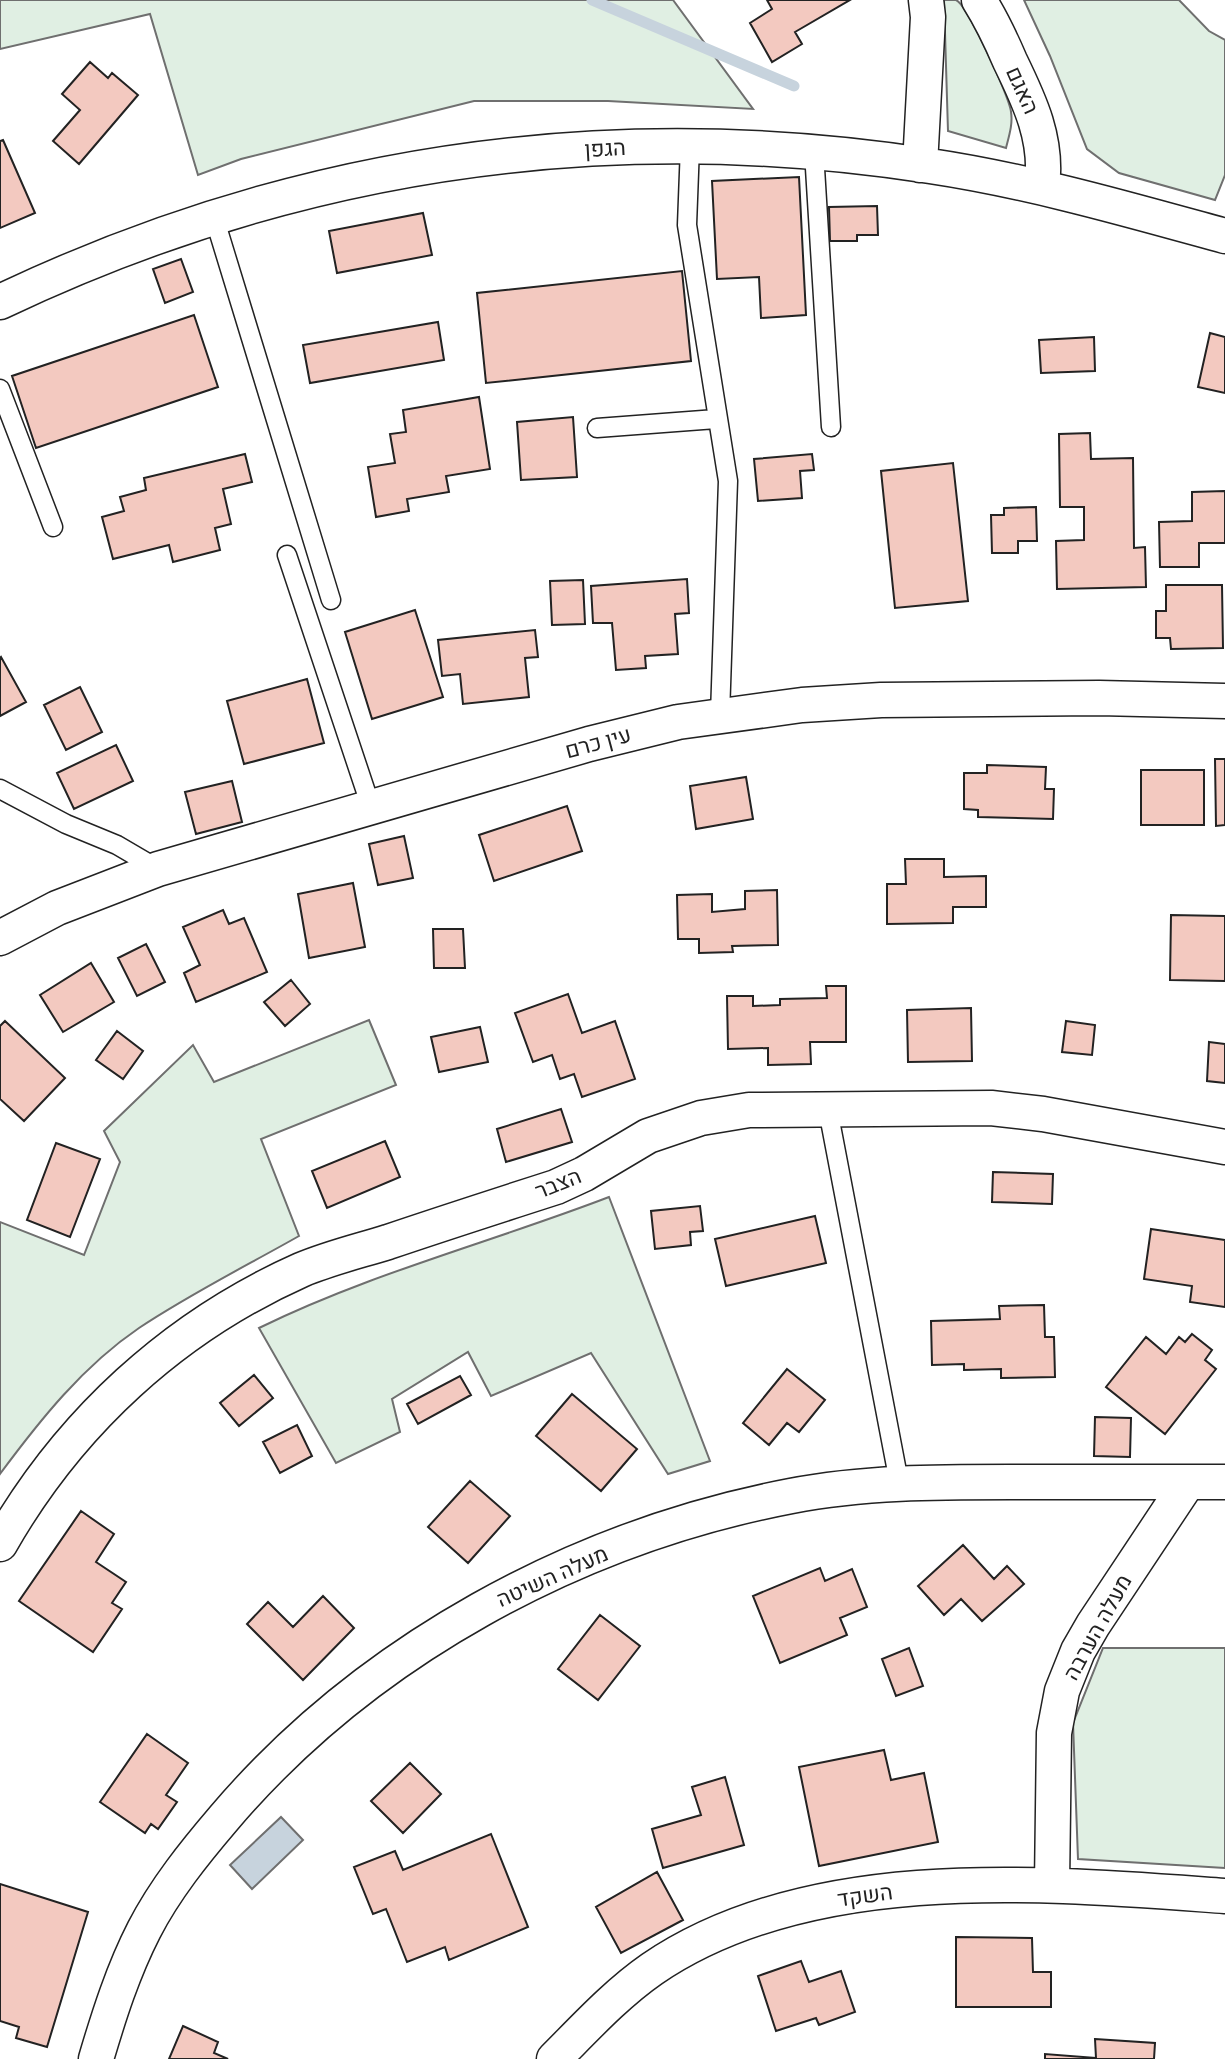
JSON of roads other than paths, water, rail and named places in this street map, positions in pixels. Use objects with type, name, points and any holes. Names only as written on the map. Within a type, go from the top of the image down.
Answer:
[{"type":"street","points":[[920,165],[928,17],[926,0]]},
{"type":"street","name":"האגם","points":[[979,0],[1033,110],[1043,152],[1042,186]]},
{"type":"street","name":"הגפן","points":[[0,302],[122,249],[301,191],[424,165],[542,151],[690,146],[814,152],[920,165],[1042,186],[1225,236]]},
{"type":"street","name":"עין כרם","points":[[0,938],[57,908],[158,869],[635,732],[720,715],[802,705],[920,699],[1225,701]]},
{"type":"street","name":"הצבר","points":[[0,1544],[42,1478],[108,1401],[182,1338],[262,1289],[304,1269],[556,1187],[648,1136],[701,1118],[749,1110],[991,1108],[1043,1114],[1225,1147]]},
{"type":"street","name":"מעלה השיטה","points":[[96,2059],[113,2000],[145,1929],[191,1857],[250,1787],[320,1721],[400,1660],[488,1605],[585,1559],[685,1522],[791,1496],[899,1482],[1225,1482]]},
{"type":"street","name":"מעלה הערבה","points":[[1052,1885],[1054,1733],[1062,1691],[1078,1651],[1093,1625],[1188,1482]]},
{"type":"street","name":"השקד","points":[[554,2059],[652,1969],[705,1939],[738,1925],[817,1903],[863,1895],[974,1885],[1052,1885],[1225,1896]]},
{"type":"lane","points":[[690,146],[687,225],[728,481],[720,715]]},
{"type":"lane","points":[[814,152],[831,427]]},
{"type":"lane","points":[[214,217],[331,600]]},
{"type":"lane","points":[[0,389],[53,527]]},
{"type":"lane","points":[[597,428],[716,419]]},
{"type":"lane","points":[[287,555],[371,807]]},
{"type":"lane","points":[[0,789],[66,824],[117,845],[158,869]]},
{"type":"lane","points":[[828,1110],[899,1482]]},
{"type":"waterway","points":[[592,0],[794,86]]}]
